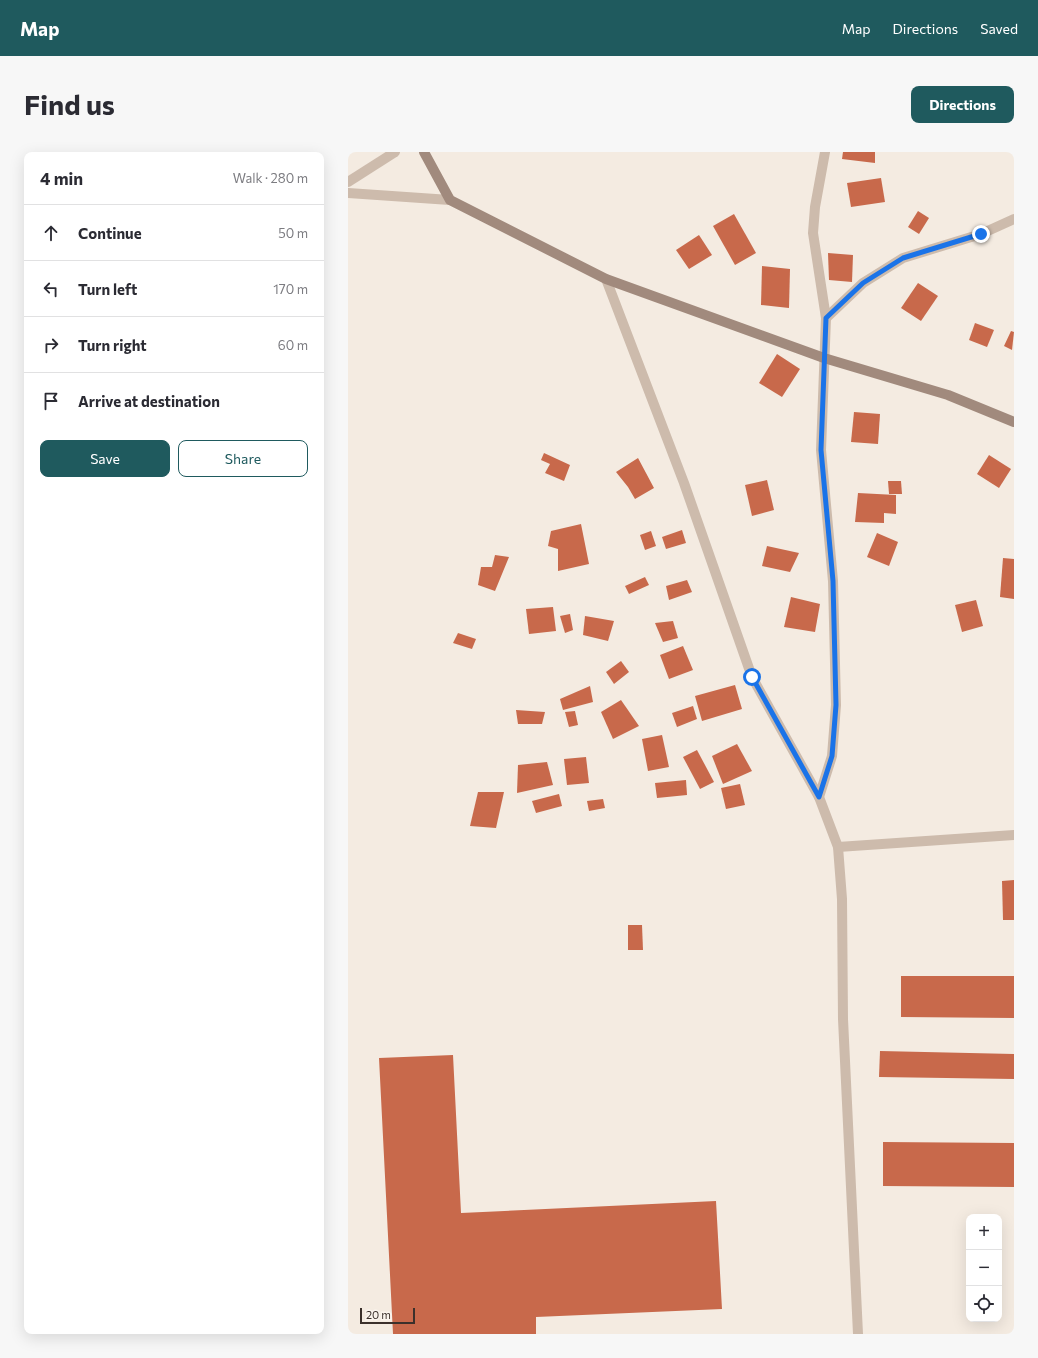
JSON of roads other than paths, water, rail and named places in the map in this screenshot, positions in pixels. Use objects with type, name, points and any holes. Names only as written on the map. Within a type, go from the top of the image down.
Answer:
[{"type":"main road","points":[[424,152],[450,200],[606,279],[824,358],[948,395],[1014,422]]},
{"type":"street","points":[[348,182],[395,152]]},
{"type":"street","points":[[819,797],[832,756],[836,705],[833,581],[821,450],[826,318],[812,233],[825,152]]},
{"type":"street","points":[[348,193],[450,200]]},
{"type":"street","points":[[826,318],[863,283],[903,258],[981,234],[1014,219]]},
{"type":"street","points":[[606,279],[684,483],[752,677],[819,797],[838,847],[842,899],[843,1019],[858,1334]]},
{"type":"street","points":[[838,847],[1014,835]]}]
